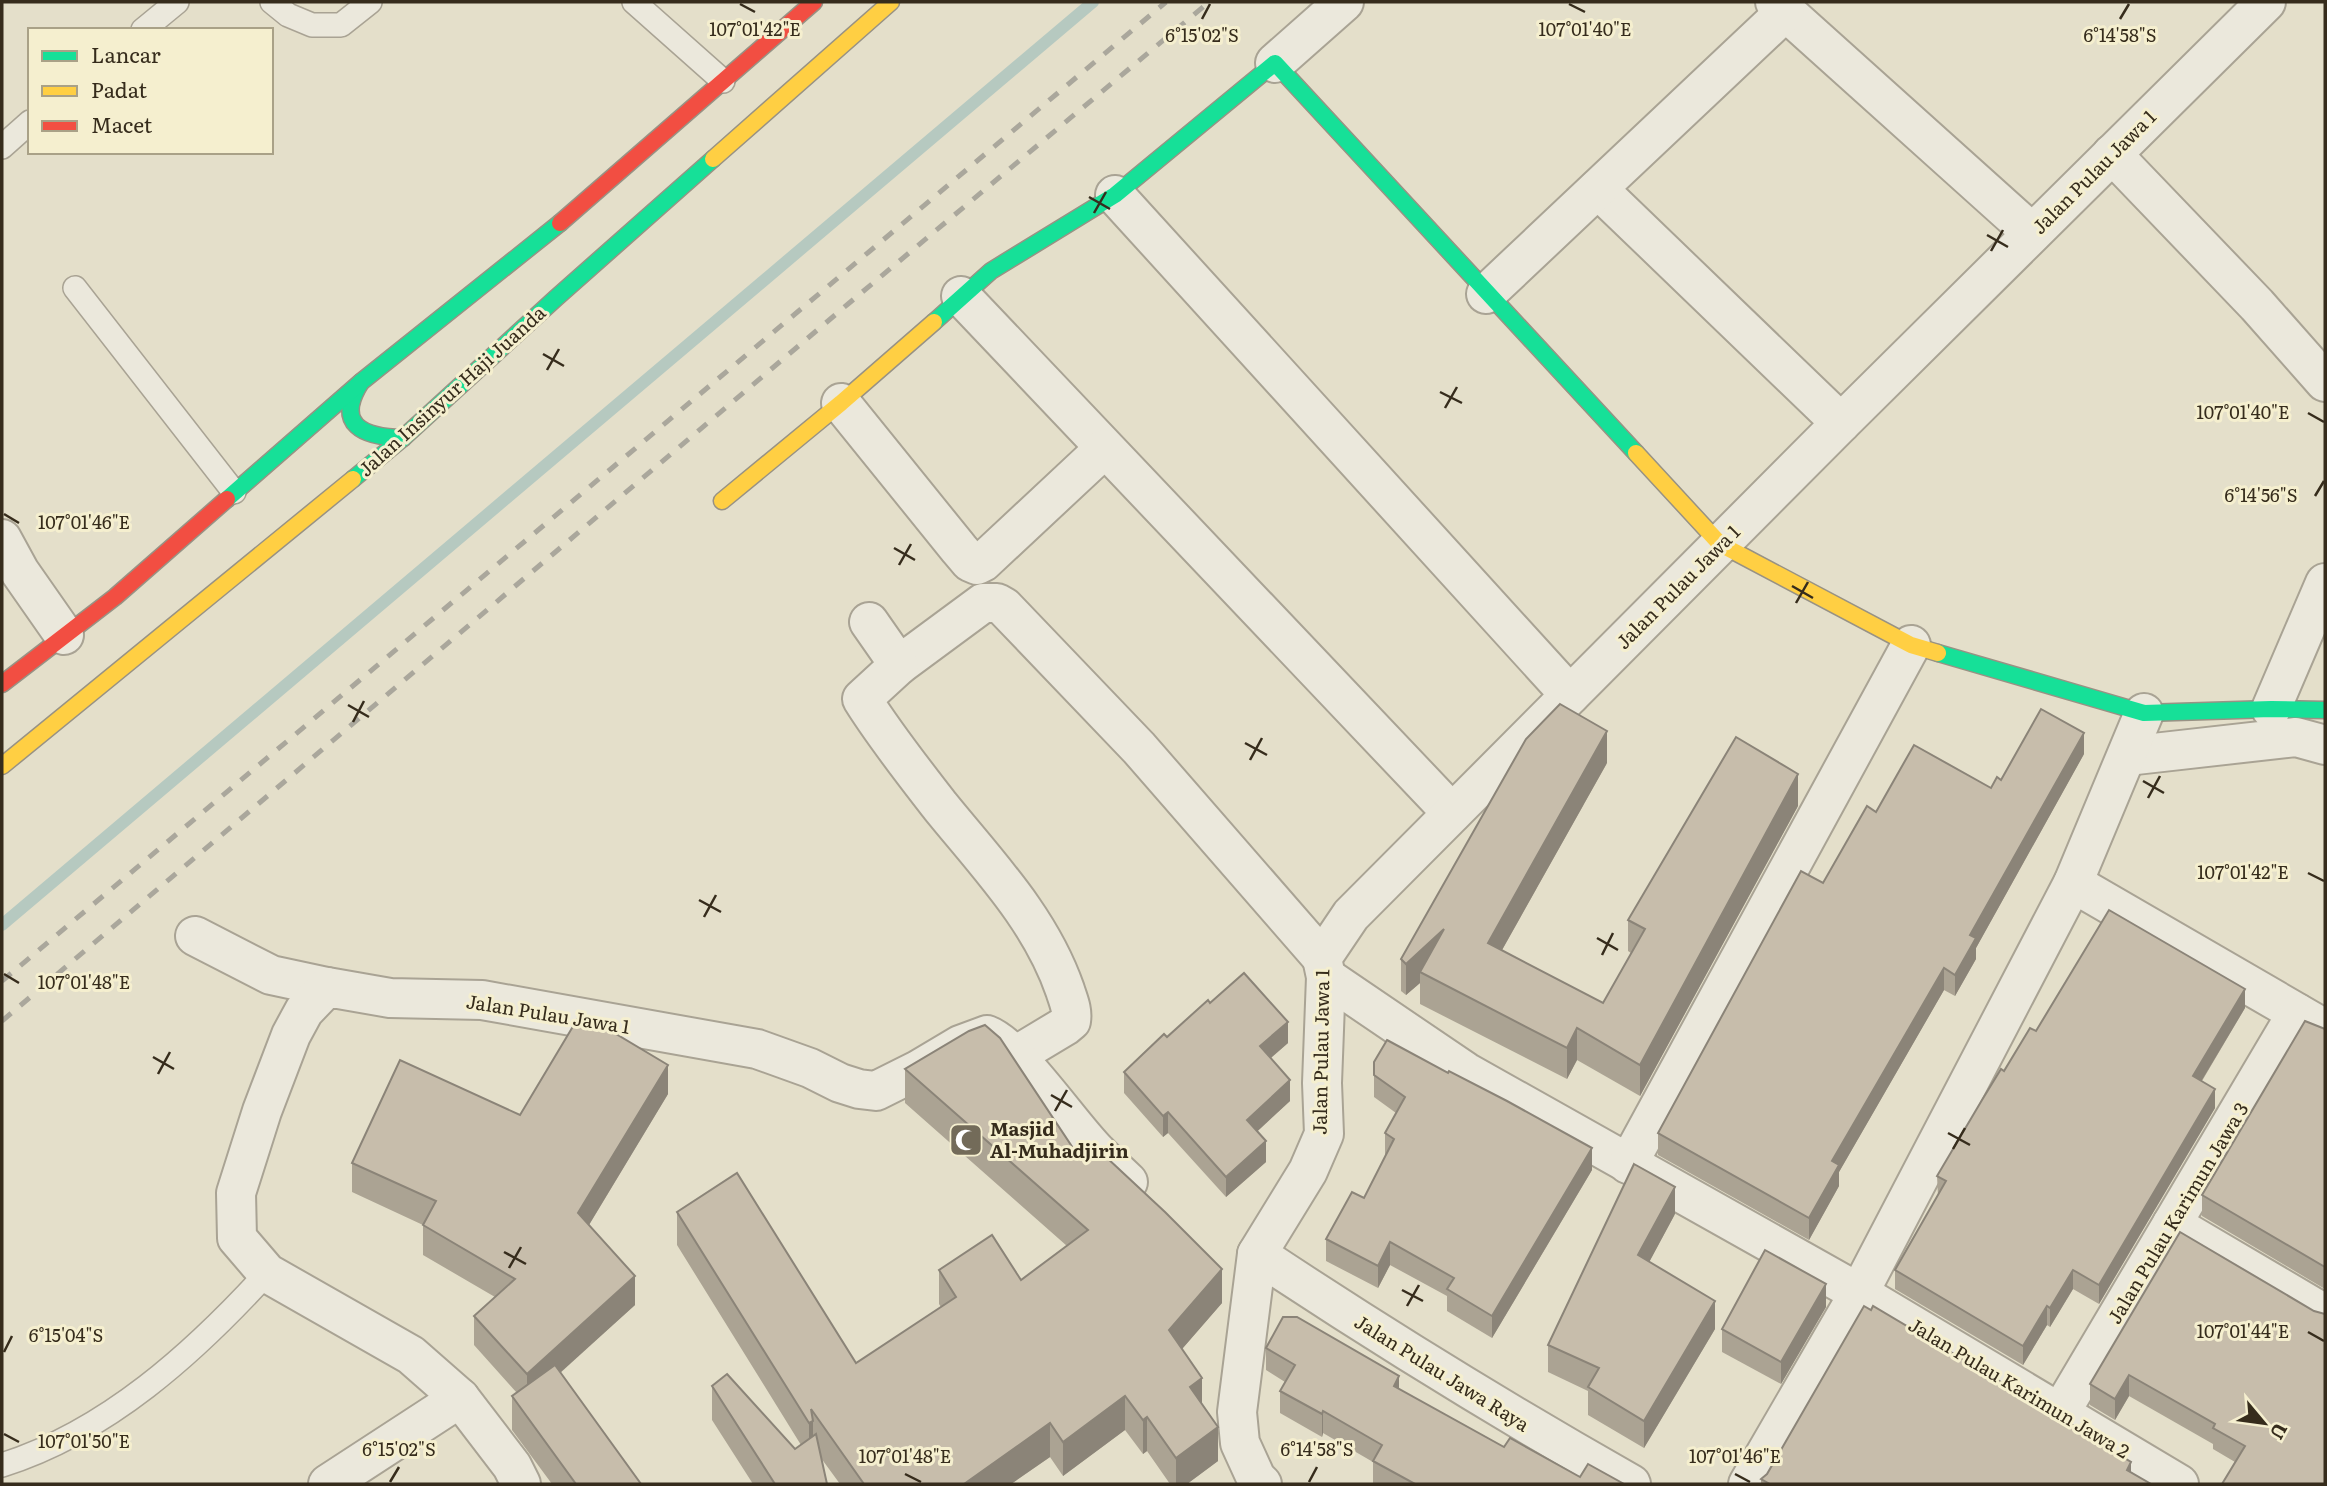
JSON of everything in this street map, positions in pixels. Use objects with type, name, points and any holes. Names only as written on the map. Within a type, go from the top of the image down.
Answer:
[{"type":"main road","points":[[2,684],[64,635],[121,600],[234,492],[361,382],[557,225],[814,2]]},
{"type":"main road","name":"Jalan Insinyur Haji Juanda","points":[[2,766],[403,438],[566,289],[891,2]]},
{"type":"main road","points":[[722,501],[841,403],[961,296],[1007,260],[1115,195],[1275,63],[1720,544],[1911,645],[2144,713],[2325,710]]},
{"type":"main road","points":[[361,382],[352,394],[349,414],[353,421],[372,435],[403,438]]},
{"type":"main road","points":[[144,652],[145,626]]},
{"type":"street","points":[[1275,63],[1344,2]]},
{"type":"street","name":"Jalan Pulau Jawa 1","points":[[1257,1254],[1308,1171],[1324,1134],[1324,968],[1351,915],[2266,2]]},
{"type":"street","points":[[1486,293],[1598,189],[1780,7],[2032,233]]},
{"type":"street","points":[[2112,154],[2257,305],[2325,382]]},
{"type":"street","points":[[1598,189],[1842,423]]},
{"type":"street","points":[[1115,195],[1570,695]]},
{"type":"street","points":[[961,296],[1452,813]]},
{"type":"street","points":[[841,403],[959,549],[977,565],[1104,449]]},
{"type":"street","points":[[2,539],[20,572],[64,635]]},
{"type":"street","points":[[2271,709],[2325,583]]},
{"type":"street","name":"Jalan Pulau Karimun Jawa 2","points":[[1015,1056],[1071,1021],[1072,1010],[1060,976],[1039,932],[1025,911],[939,804],[862,699],[899,665],[983,603],[997,603],[1004,607],[1139,748],[1324,968],[1466,1072],[1859,1293],[2179,1484]]},
{"type":"street","points":[[869,622],[899,665]]},
{"type":"street","points":[[1628,1164],[1911,645]]},
{"type":"street","points":[[1748,1484],[1859,1293],[2073,883],[2144,713]]},
{"type":"street","points":[[2127,756],[2296,737],[2325,745]]},
{"type":"street","points":[[2073,883],[2311,1021]]},
{"type":"street","points":[[195,936],[271,975],[327,987]]},
{"type":"street","points":[[327,987],[304,1011],[291,1035],[262,1111],[236,1193],[237,1238],[267,1273],[411,1355],[460,1398],[512,1466],[521,1484]]},
{"type":"street","name":"Jalan Pulau Jawa 1","points":[[327,987],[390,998],[482,1000],[757,1049],[801,1064],[840,1083],[876,1091],[960,1045],[987,1035],[996,1039],[1015,1056]]},
{"type":"street","name":"Jalan Pulau Karimun Jawa 3","points":[[2060,1413],[2172,1224],[2311,1021]]},
{"type":"street","points":[[1015,1056],[1096,1152],[1155,1207]]},
{"type":"street","points":[[2172,1224],[2325,1314]]},
{"type":"street","points":[[1257,1254],[1237,1412],[1240,1443],[1256,1478],[1262,1484]]},
{"type":"street","name":"Jalan Pulau Jawa Raya","points":[[1257,1254],[1494,1405],[1631,1484]]},
{"type":"street","points":[[1223,1274],[1250,1301]]},
{"type":"street","points":[[328,1484],[460,1398]]},
{"type":"lane","points":[[144,28],[177,2]]},
{"type":"lane","points":[[272,2],[288,15],[312,25],[341,25],[370,2]]},
{"type":"lane","points":[[634,2],[723,81]]},
{"type":"lane","points":[[2,146],[28,124]]},
{"type":"lane","points":[[75,288],[234,492]]},
{"type":"lane","points":[[2,1465],[56,1443],[110,1411],[165,1372],[223,1322],[267,1273]]},
{"type":"building","points":[[1560,704],[1607,731],[1488,943],[1603,1003],[1645,929],[1628,920],[1736,737],[1798,774],[1640,1065],[1577,1028],[1567,1048],[1420,972],[1444,929],[1406,964],[1401,959],[1526,739]]},
{"type":"building","points":[[2041,709],[2084,733],[1970,935],[1976,938],[1955,975],[1944,968],[1832,1161],[1839,1165],[1809,1218],[1658,1133],[1801,871],[1823,883],[1867,806],[1876,812],[1914,745],[1991,788],[1997,777],[2001,780]]},
{"type":"building","points":[[2109,910],[2245,989],[2193,1076],[2215,1089],[2099,1285],[2073,1270],[2023,1346],[1895,1270],[1946,1181],[1937,1176],[1982,1100],[2001,1069],[2004,1071],[2030,1028],[2036,1031]]},
{"type":"building","points":[[1244,973],[1288,1022],[1260,1046],[1290,1080],[1247,1120],[1266,1141],[1226,1177],[1168,1112],[1163,1116],[1124,1072],[1164,1034],[1167,1037],[1208,1000],[1210,1003]]},
{"type":"building","points":[[581,1013],[668,1065],[578,1213],[635,1276],[527,1374],[474,1316],[515,1279],[423,1225],[436,1201],[352,1163],[400,1060],[520,1115]]},
{"type":"building","points":[[2305,1021],[2325,1029],[2325,1267],[2202,1195]]},
{"type":"building","points":[[985,1025],[1000,1038],[1079,1157],[1091,1143],[1222,1269],[1169,1330],[1202,1378],[1190,1387],[1218,1427],[1176,1458],[1147,1417],[1143,1420],[1125,1396],[1063,1442],[1050,1423],[964,1484],[864,1484],[811,1409],[813,1421],[809,1423],[677,1212],[737,1173],[856,1363],[956,1297],[939,1270],[992,1235],[1021,1280],[1088,1230],[905,1069],[969,1031]]},
{"type":"building","points":[[1387,1040],[1592,1148],[1492,1316],[1447,1289],[1454,1278],[1390,1242],[1378,1266],[1326,1239],[1352,1192],[1364,1198],[1394,1139],[1385,1133],[1405,1097],[1374,1075],[1374,1062]]},
{"type":"building","points":[[1634,1164],[1675,1187],[1638,1255],[1715,1301],[1644,1421],[1588,1387],[1599,1368],[1548,1345]]},
{"type":"building","points":[[2180,1232],[2314,1311],[2325,1314],[2325,1484],[2222,1484],[2245,1446],[2213,1428],[2215,1424],[2129,1375],[2115,1399],[2090,1384]]},
{"type":"building","points":[[1765,1250],[1826,1284],[1781,1362],[1722,1329]]},
{"type":"building","points":[[1864,1306],[1871,1310],[1873,1306],[2093,1437],[2092,1439],[2131,1462],[2127,1470],[2151,1484],[1770,1484],[1761,1479],[1767,1474]]},
{"type":"building","points":[[1283,1317],[1297,1317],[1399,1376],[1394,1386],[1504,1447],[1510,1438],[1580,1477],[1588,1464],[1624,1484],[1415,1484],[1373,1461],[1382,1445],[1323,1411],[1322,1414],[1280,1391],[1295,1365],[1266,1348]]},
{"type":"building","points":[[555,1365],[641,1484],[576,1484],[512,1396]]},
{"type":"building","points":[[727,1374],[795,1449],[816,1434],[827,1484],[775,1484],[712,1386]]},
{"type":"waterway","points":[[2,925],[1093,2]]},
{"type":"railway","points":[[2,981],[1166,2]]},
{"type":"railway","points":[[2,1021],[848,304],[1209,2]]},
{"type":"traffic: fast","points":[[934,322],[991,271],[1115,195],[1275,63],[1636,453]]},
{"type":"traffic: fast","points":[[353,479],[403,438],[713,159]]},
{"type":"traffic: fast","points":[[227,499],[361,382],[560,223]]},
{"type":"traffic: fast","points":[[361,382],[353,397],[351,409],[357,426],[376,435],[403,438]]},
{"type":"traffic: fast","points":[[1938,653],[2144,713],[2325,710]]},
{"type":"traffic: slow","points":[[713,159],[891,2]]},
{"type":"traffic: slow","points":[[722,501],[934,322]]},
{"type":"traffic: slow","points":[[1636,453],[1720,544],[1911,645],[1938,653]]},
{"type":"traffic: slow","points":[[2,766],[353,479]]},
{"type":"traffic: jam","points":[[560,223],[814,2]]},
{"type":"traffic: jam","points":[[2,684],[115,597],[227,499]]},
{"type":"place","name":"Masjid Al-Muhadjirin","points":[[966,1140]]}]
